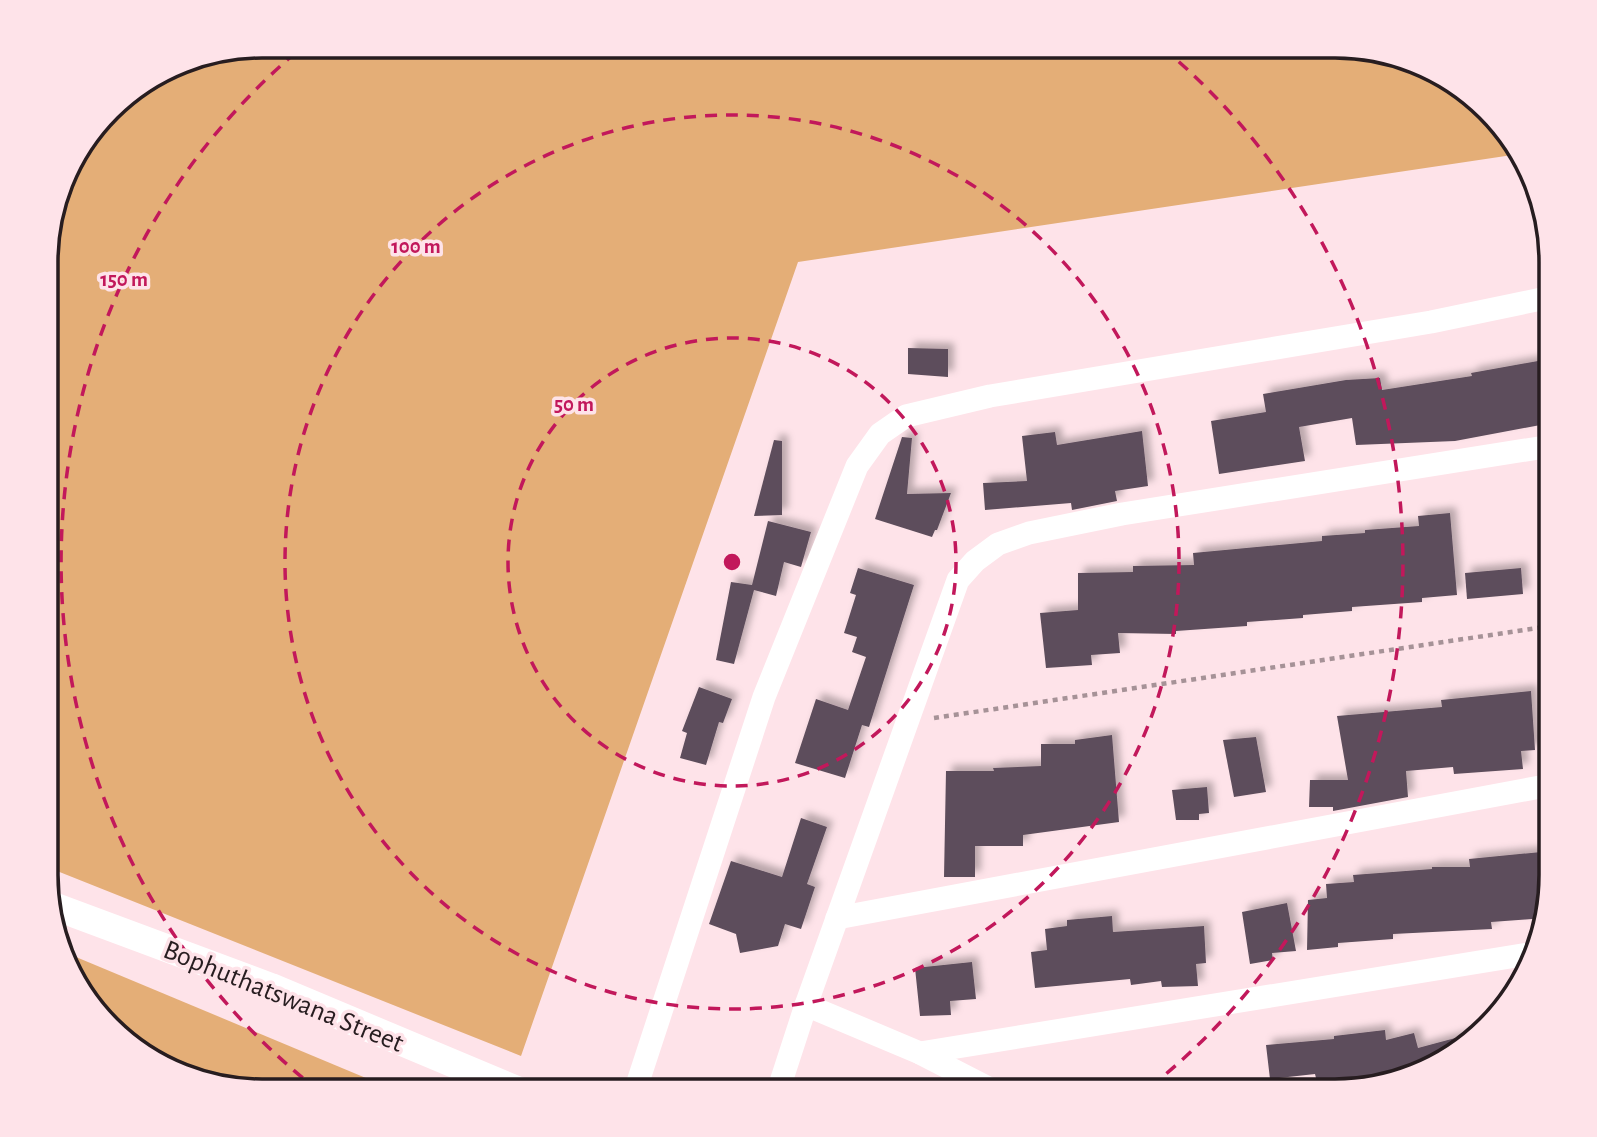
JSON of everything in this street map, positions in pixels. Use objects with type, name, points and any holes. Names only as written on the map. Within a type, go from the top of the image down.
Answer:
[{"type":"street","points":[[639,1079],[764,696],[857,466],[880,434],[906,416],[990,396],[1431,322],[1539,300]]},
{"type":"street","points":[[782,1079],[958,580],[975,561],[998,544],[1028,533],[1122,514],[1539,448]]},
{"type":"street","points":[[837,918],[1539,787]]},
{"type":"street","name":"Bophuthatswana Street","points":[[61,909],[271,988],[490,1079]]},
{"type":"street","points":[[920,1054],[1522,955]]},
{"type":"street","points":[[806,1005],[920,1054],[970,1079]]},
{"type":"path","points":[[906,722],[1539,628]]},
{"type":"shaded area","points":[[1348,58],[1375,62],[1413,73],[1459,100],[1479,118],[1509,156],[798,262],[521,1056],[58,871],[59,235],[73,184],[85,160],[108,127],[127,108],[172,79],[196,69],[235,59]]},
{"type":"shaded area","points":[[76,957],[368,1079],[249,1079],[196,1068],[172,1058],[127,1029],[108,1010],[92,988]]},
{"type":"building","points":[[908,348],[948,349],[948,377],[908,374]]},
{"type":"building","points":[[1539,361],[1539,425],[1455,441],[1356,445],[1352,418],[1299,427],[1305,461],[1219,474],[1211,421],[1266,412],[1263,394],[1346,380],[1380,378],[1382,390],[1472,376],[1471,373]]},
{"type":"building","points":[[1142,431],[1148,486],[1115,491],[1117,501],[1072,510],[1071,503],[985,510],[983,483],[1027,481],[1022,436],[1055,432],[1057,445]]},
{"type":"building","points":[[902,437],[912,438],[907,494],[951,493],[932,537],[875,519]]},
{"type":"building","points":[[774,440],[782,441],[782,515],[754,516]]},
{"type":"building","points":[[1450,513],[1457,595],[1422,598],[1422,602],[1352,607],[1352,611],[1303,615],[1303,618],[1247,622],[1247,626],[1176,631],[1176,634],[1118,633],[1120,653],[1091,655],[1092,665],[1046,668],[1040,613],[1078,610],[1078,573],[1133,572],[1133,566],[1194,565],[1193,553],[1322,541],[1322,536],[1419,526],[1418,516]]},
{"type":"building","points":[[768,521],[811,532],[801,567],[784,562],[776,596],[754,590],[734,664],[716,660],[731,582],[752,585]]},
{"type":"building","points":[[858,568],[914,585],[869,727],[862,725],[845,778],[795,763],[816,699],[848,710],[866,657],[852,652],[857,637],[844,633],[856,595],[850,593]]},
{"type":"building","points":[[1521,568],[1523,594],[1467,599],[1465,573]]},
{"type":"building","points":[[699,687],[732,699],[723,723],[719,722],[706,765],[680,758],[687,733],[682,731]]},
{"type":"building","points":[[1531,691],[1535,750],[1521,751],[1523,769],[1454,774],[1453,767],[1406,771],[1408,797],[1333,811],[1333,807],[1309,807],[1310,780],[1348,780],[1337,716],[1442,707],[1441,700]]},
{"type":"building","points":[[1112,735],[1119,822],[1023,835],[1023,846],[975,846],[975,877],[944,877],[946,771],[994,771],[993,768],[1041,766],[1041,744],[1075,744],[1075,740]]},
{"type":"building","points":[[1256,737],[1266,792],[1234,797],[1223,740]]},
{"type":"building","points":[[1207,787],[1209,813],[1199,814],[1199,820],[1176,820],[1172,790]]},
{"type":"building","points":[[801,818],[827,827],[807,884],[815,887],[801,929],[785,924],[778,946],[740,953],[736,934],[709,924],[731,861],[782,877]]},
{"type":"building","points":[[1539,852],[1539,888],[1534,919],[1491,922],[1492,929],[1393,934],[1393,939],[1338,943],[1338,947],[1307,950],[1308,900],[1327,898],[1326,884],[1354,882],[1353,875],[1432,867],[1470,867],[1469,859]]},
{"type":"building","points":[[1287,903],[1296,951],[1272,953],[1273,960],[1250,964],[1242,912]]},
{"type":"building","points":[[1112,916],[1113,932],[1204,926],[1206,963],[1196,964],[1198,986],[1162,987],[1161,981],[1131,985],[1130,979],[1035,988],[1031,952],[1047,950],[1045,929],[1067,926],[1067,920]]},
{"type":"building","points":[[972,962],[976,999],[950,1001],[951,1015],[920,1016],[915,968]]},
{"type":"building","points":[[1385,1030],[1386,1040],[1414,1033],[1418,1048],[1459,1037],[1425,1058],[1401,1068],[1362,1078],[1316,1079],[1315,1074],[1270,1079],[1266,1045],[1334,1039],[1334,1036]]}]
